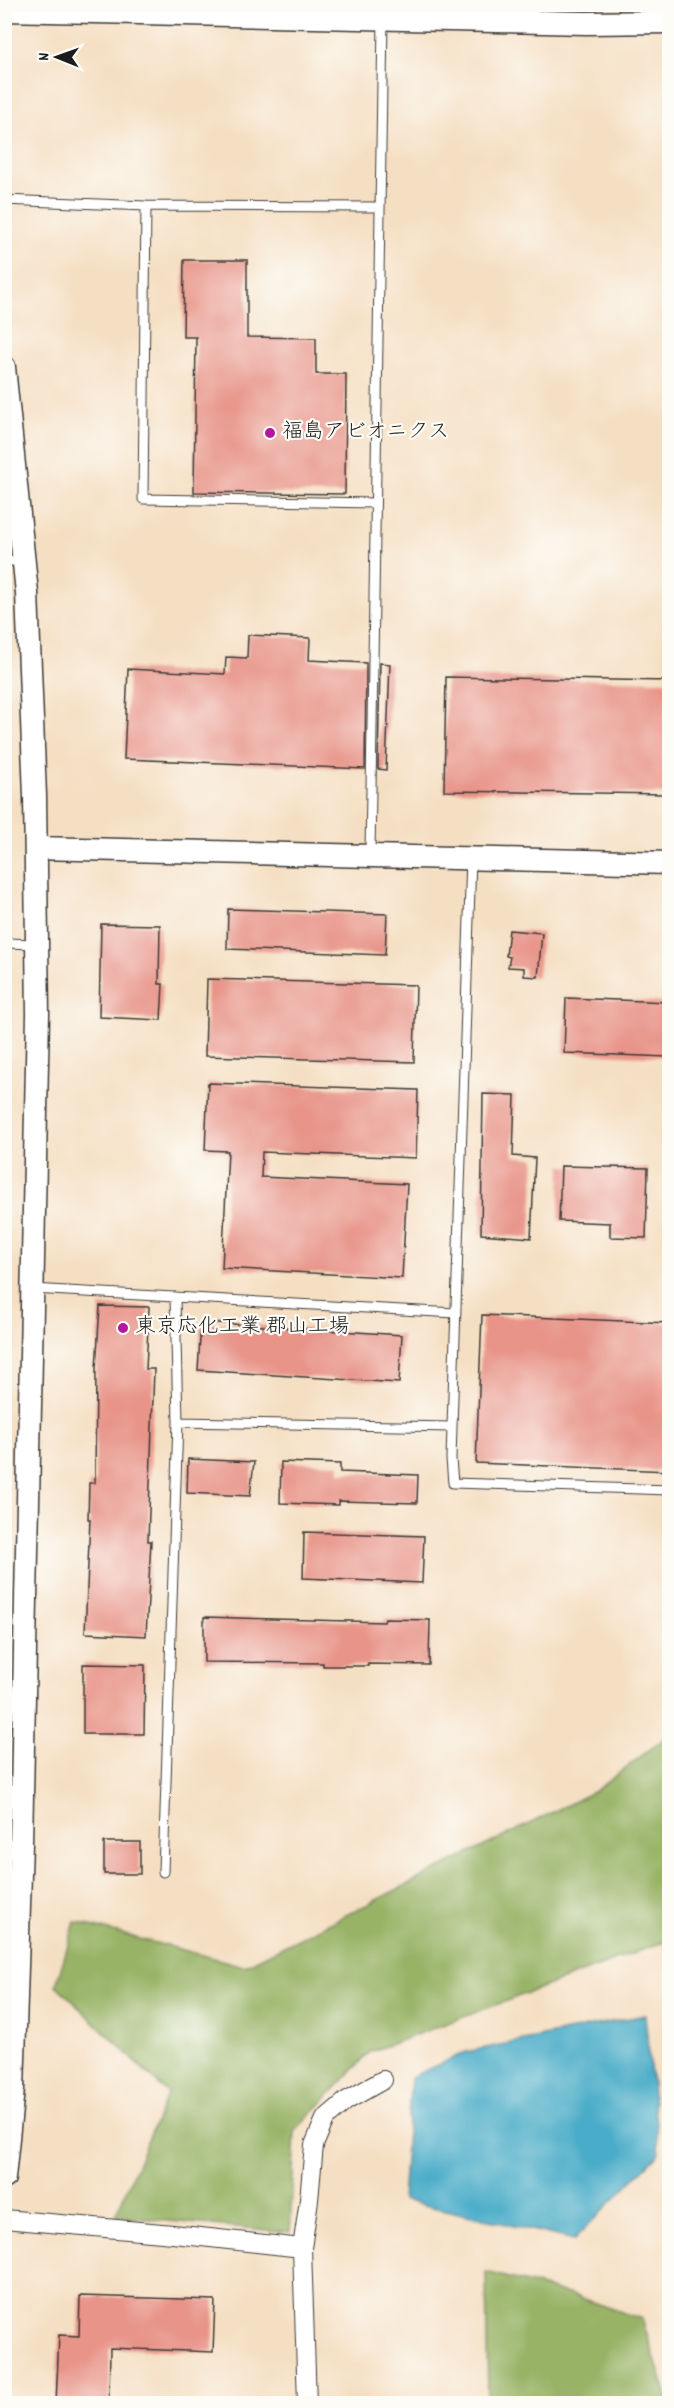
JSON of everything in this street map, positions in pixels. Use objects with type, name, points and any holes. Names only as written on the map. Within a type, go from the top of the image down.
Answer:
[{"type":"street","points":[[4,10],[586,23],[669,22]]},
{"type":"street","points":[[4,367],[15,561],[36,848],[38,944],[21,1821],[4,2178]]},
{"type":"street","points":[[36,848],[669,863]]},
{"type":"street","points":[[307,2403],[302,2248],[314,2145],[325,2120],[346,2101],[383,2080]]},
{"type":"street","points":[[4,2219],[302,2248]]},
{"type":"lane","points":[[370,855],[383,18]]},
{"type":"lane","points":[[4,200],[146,206],[380,207]]},
{"type":"lane","points":[[146,206],[144,499],[375,503]]},
{"type":"lane","points":[[471,858],[455,1313],[451,1459],[453,1483],[669,1490]]},
{"type":"lane","points":[[4,943],[38,944]]},
{"type":"lane","points":[[31,1289],[455,1313]]},
{"type":"lane","points":[[163,1872],[178,1422],[175,1297]]},
{"type":"lane","points":[[178,1422],[452,1427]]},
{"type":"green space","points":[[669,1735],[669,1940],[370,2052],[295,2131],[290,2232],[115,2216],[168,2093],[56,1985],[75,1922],[244,1966],[595,1791]]},
{"type":"green space","points":[[486,2272],[579,2297],[642,2319],[669,2403],[488,2403]]},
{"type":"water","points":[[645,2015],[659,2153],[574,2240],[402,2200],[411,2077],[466,2052]]},
{"type":"building","name":"福島アビオニクス","points":[[184,260],[247,260],[247,337],[316,338],[316,374],[346,374],[345,494],[194,492],[196,337],[183,337]]},
{"type":"building","points":[[248,635],[310,638],[309,660],[366,663],[365,769],[124,759],[128,669],[225,674],[226,657],[247,658]]},
{"type":"building","points":[[380,663],[390,664],[386,770],[378,769]]},
{"type":"building","points":[[446,677],[669,681],[669,794],[444,791]]},
{"type":"building","points":[[228,909],[387,914],[385,955],[227,949]]},
{"type":"building","points":[[101,924],[160,925],[159,984],[163,984],[161,1020],[99,1017]]},
{"type":"building","points":[[509,930],[542,933],[538,977],[524,976],[524,968],[508,967],[510,957],[506,956]]},
{"type":"building","points":[[207,979],[416,985],[414,1062],[205,1056]]},
{"type":"building","points":[[566,998],[669,1002],[669,1057],[564,1053]]},
{"type":"building","points":[[208,1083],[418,1090],[416,1158],[262,1152],[261,1177],[407,1184],[402,1278],[222,1268],[228,1151],[205,1150]]},
{"type":"building","points":[[483,1094],[515,1095],[513,1156],[535,1158],[531,1238],[481,1234]]},
{"type":"building","points":[[561,1166],[648,1168],[646,1238],[610,1237],[610,1223],[559,1221]]},
{"type":"building","points":[[100,1306],[149,1307],[146,1369],[154,1369],[148,1541],[151,1541],[146,1636],[85,1633],[90,1519],[88,1519],[89,1483],[95,1483],[96,1368]]},
{"type":"building","points":[[482,1315],[669,1323],[669,1471],[476,1463]]},
{"type":"building","points":[[201,1322],[402,1335],[399,1383],[198,1370]]},
{"type":"building","points":[[188,1459],[254,1462],[250,1496],[187,1493]]},
{"type":"building","points":[[281,1462],[340,1464],[340,1472],[418,1475],[417,1503],[339,1501],[339,1505],[280,1503]]},
{"type":"building","points":[[304,1532],[424,1536],[422,1583],[303,1578]]},
{"type":"building","points":[[204,1617],[384,1622],[385,1619],[430,1620],[429,1665],[323,1666],[323,1663],[204,1662]]},
{"type":"building","points":[[83,1664],[145,1665],[144,1734],[83,1734]]},
{"type":"building","points":[[104,1842],[140,1842],[140,1874],[104,1874]]},
{"type":"building","points":[[80,2296],[215,2300],[213,2352],[110,2348],[109,2403],[56,2403],[59,2335],[79,2336]]},
{"type":"place","name":"福島アビオニクス","points":[[270,433]]},
{"type":"place","name":"東京応化工業 郡山工場","points":[[123,1328]]}]
